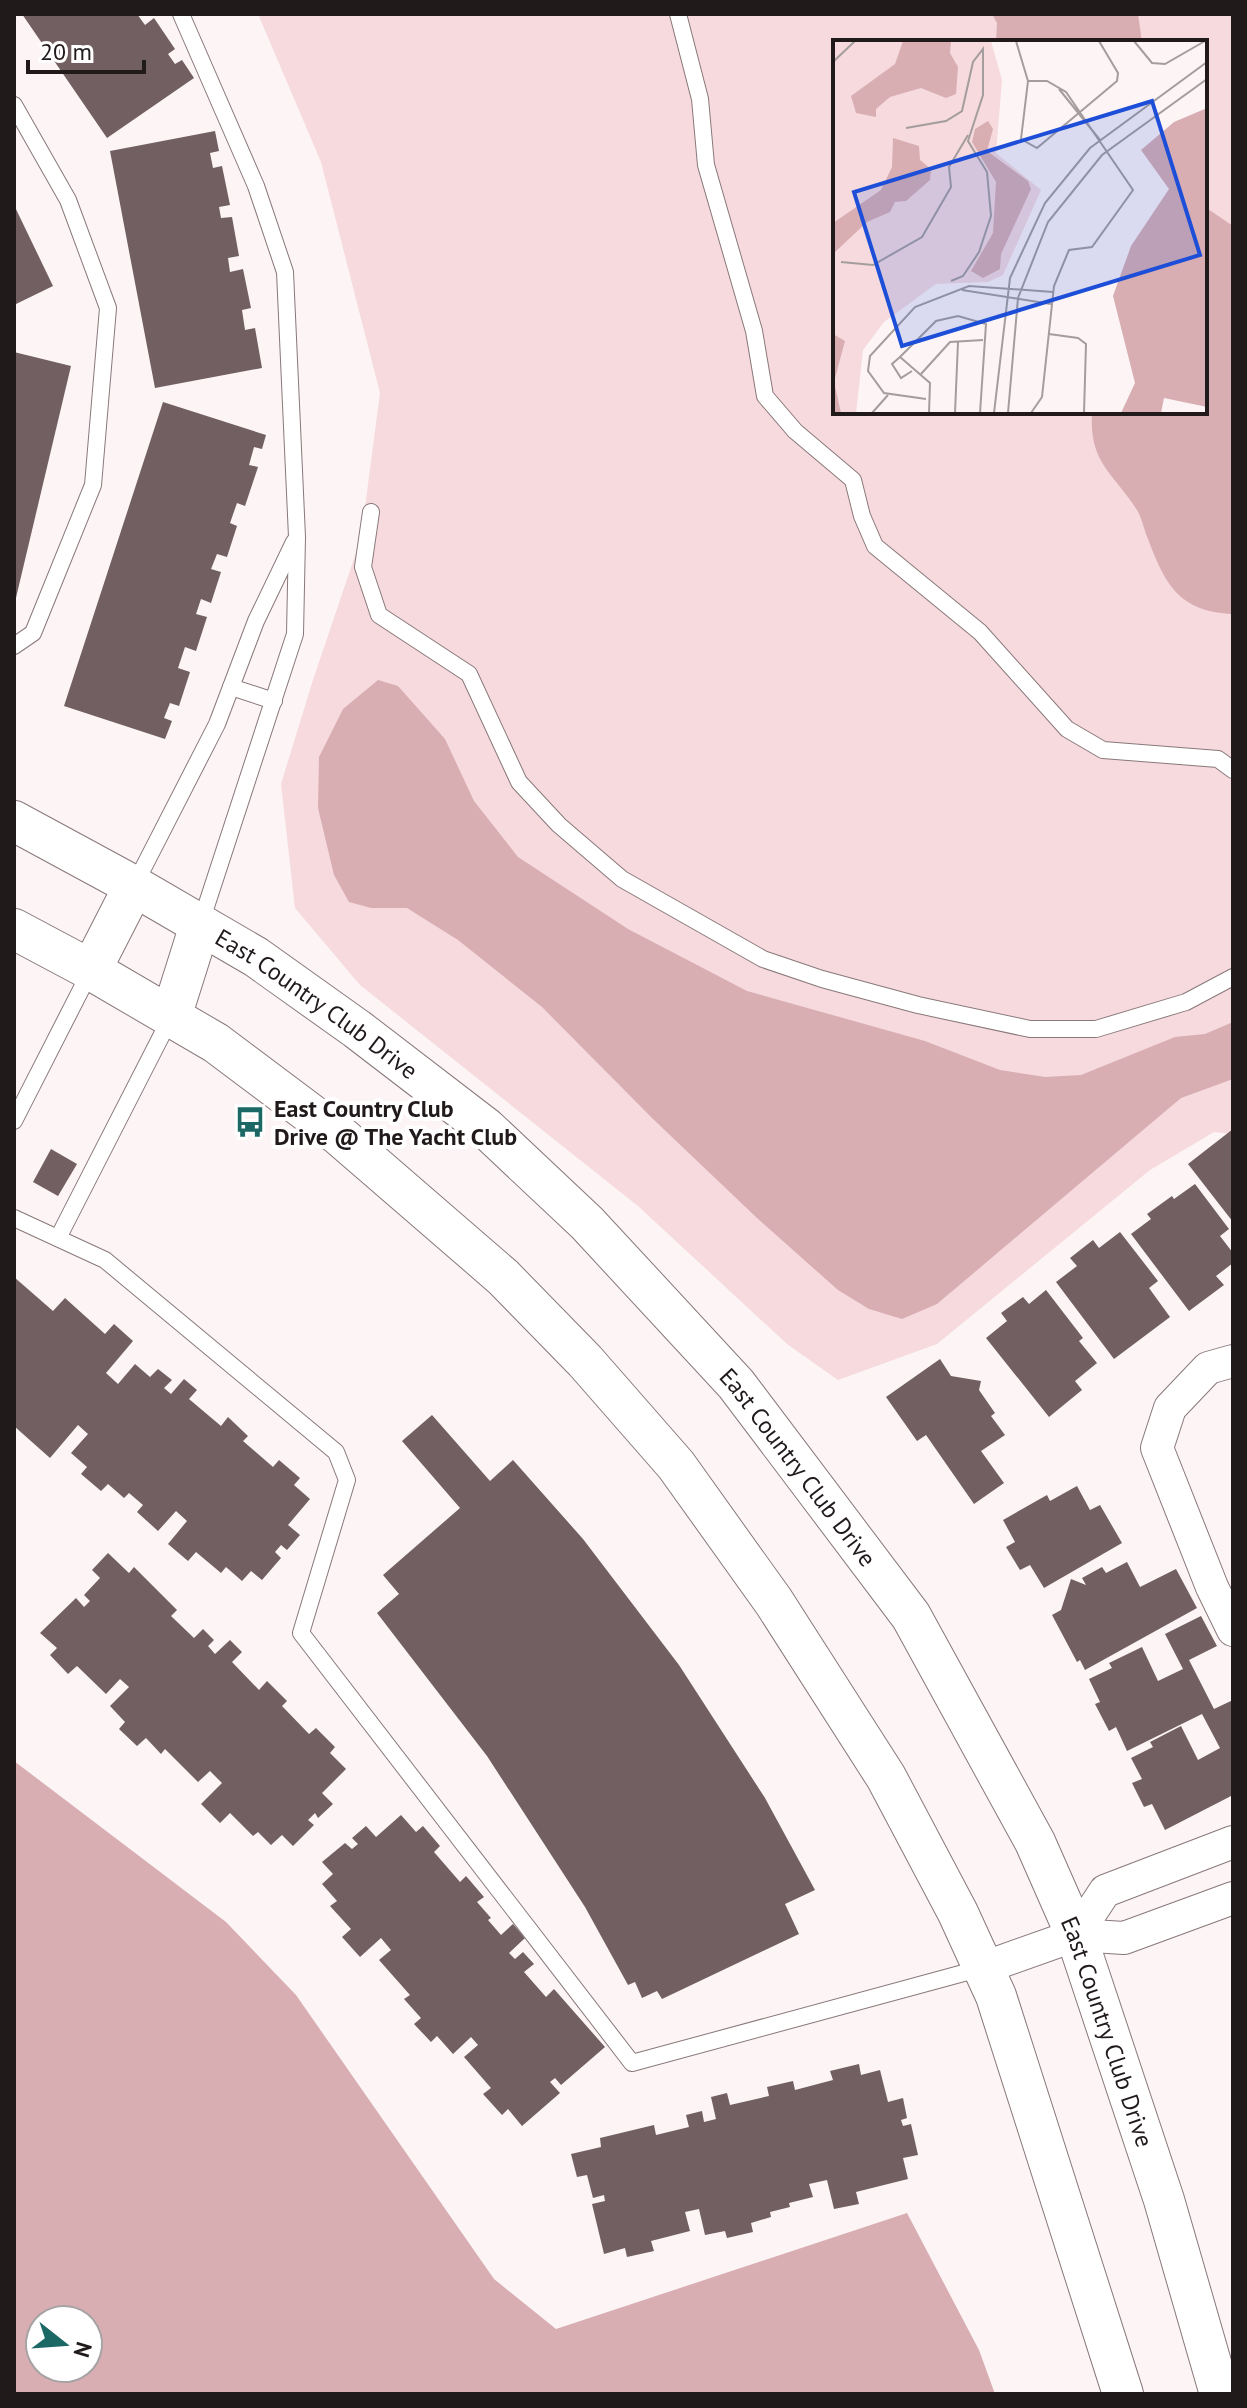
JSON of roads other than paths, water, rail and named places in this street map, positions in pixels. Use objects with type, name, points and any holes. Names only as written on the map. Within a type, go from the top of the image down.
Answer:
[{"type":"street","name":"East Country Club Drive","points":[[14,821],[256,957],[357,1029],[486,1128],[587,1223],[736,1384],[911,1616],[1035,1842],[1076,1935],[1164,2200],[1220,2394]]},
{"type":"street","points":[[91,970],[134,886]]},
{"type":"street","points":[[171,1017],[200,925]]},
{"type":"street","points":[[14,929],[216,1043],[340,1136],[503,1277],[585,1361],[676,1465],[774,1602],[886,1777],[958,1913],[996,1996],[1123,2394]]},
{"type":"street","points":[[1221,1365],[1170,1408],[1157,1448],[1212,1587],[1233,1630]]},
{"type":"street","points":[[1076,1935],[1105,1891],[1233,1842]]},
{"type":"street","points":[[983,1968],[1076,1935],[1124,1938],[1233,1898]]},
{"type":"lane","points":[[181,14],[256,186],[285,272],[297,537],[295,634],[200,925]]},
{"type":"lane","points":[[678,14],[700,99],[706,165],[754,331],[765,396],[795,431],[853,480],[862,516],[875,546],[980,632],[1067,729],[1103,750],[1218,759],[1233,770]]},
{"type":"lane","points":[[14,105],[68,200],[108,308],[93,485],[33,633],[14,646]]},
{"type":"lane","points":[[371,512],[363,567],[379,615],[469,674],[519,782],[559,825],[622,879],[727,940],[763,959],[822,979],[918,1005],[1030,1029],[1096,1029],[1186,1002],[1233,977]]},
{"type":"lane","points":[[134,886],[217,724],[256,621],[297,537]]},
{"type":"lane","points":[[231,687],[274,701]]},
{"type":"lane","points":[[14,1121],[91,970]]},
{"type":"lane","points":[[58,1238],[171,1017]]},
{"type":"lane","points":[[14,1218],[105,1260],[336,1452],[347,1480],[301,1633],[632,2063],[983,1968]]},
{"type":"place","name":"East Country Club Drive @ The Yacht Club","points":[[250,1122]]}]
